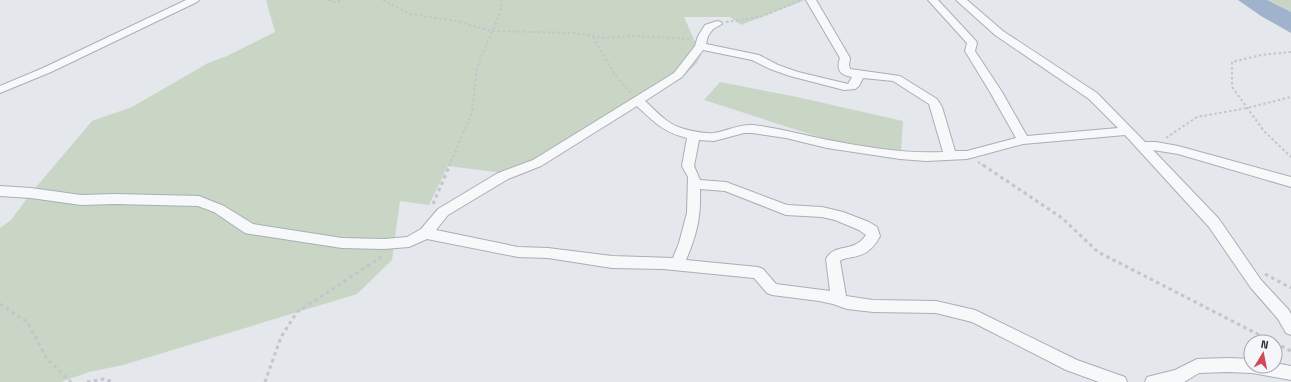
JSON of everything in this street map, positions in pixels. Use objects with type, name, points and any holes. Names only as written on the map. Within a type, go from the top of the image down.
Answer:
[{"type":"street","points":[[0,90],[47,70],[194,0]]},
{"type":"street","points":[[811,0],[845,58],[843,67],[844,71],[848,74],[896,78],[903,81],[933,102],[936,107],[950,155]]},
{"type":"street","points":[[933,0],[972,43],[970,51],[996,92],[1023,140]]},
{"type":"street","points":[[961,0],[999,33],[1092,96],[1142,146],[1214,223],[1252,279],[1282,314],[1291,328]]},
{"type":"street","points":[[0,191],[31,193],[81,200],[115,199],[199,201],[219,209],[250,229],[342,244],[409,242],[426,233],[443,212],[503,176],[537,162],[678,75],[701,42],[709,27],[717,24]]},
{"type":"street","points":[[701,42],[755,57],[774,67],[794,74],[844,87],[851,87],[855,84],[859,74]]},
{"type":"street","points":[[638,101],[659,120],[676,131],[694,135],[714,138],[744,129],[752,129],[786,134],[827,144],[900,155],[926,157],[967,155],[1023,140],[1128,132]]},
{"type":"street","points":[[677,265],[686,243],[694,213],[694,177],[688,166],[694,135]]},
{"type":"street","points":[[1142,146],[1156,146],[1178,150],[1291,182]]},
{"type":"street","points":[[694,184],[726,187],[786,210],[822,212],[838,216],[864,226],[872,231],[873,236],[868,246],[862,250],[837,255],[833,259],[839,299]]},
{"type":"street","points":[[426,233],[518,252],[560,254],[612,262],[663,263],[758,273],[772,289],[819,295],[839,299],[847,303],[873,306],[936,307],[975,316],[1002,328],[1072,365],[1119,382]]},
{"type":"street","points":[[1152,382],[1178,376],[1197,366],[1243,366]]},
{"type":"path","points":[[328,0],[336,2],[344,0]]},
{"type":"path","points":[[384,0],[410,14],[456,21],[492,31],[531,31],[604,38],[634,36],[701,42]]},
{"type":"path","points":[[432,205],[472,113],[477,68],[500,12],[502,0]]},
{"type":"path","points":[[717,24],[760,17],[802,0]]},
{"type":"path","points":[[593,36],[617,78],[638,101]]},
{"type":"path","points":[[1291,52],[1242,58],[1232,62],[1232,87],[1264,131],[1291,157]]},
{"type":"path","points":[[1156,146],[1197,117],[1247,108],[1291,97]]},
{"type":"path","points":[[967,155],[1062,218],[1098,252],[1258,334]]},
{"type":"path","points":[[265,382],[281,337],[297,312],[367,268],[401,243]]},
{"type":"path","points":[[0,304],[27,322],[47,358],[72,382]]},
{"type":"path","points":[[87,382],[104,379],[113,382]]},
{"type":"green space","points":[[266,0],[805,0],[741,25],[730,17],[684,17],[701,55],[697,63],[681,79],[646,96],[513,174],[448,166],[429,205],[400,201],[392,260],[357,294],[123,365],[89,372],[61,382],[0,382],[0,228],[11,220],[31,193],[92,121],[132,107],[208,63],[227,56],[275,32]]},
{"type":"green space","points":[[1267,0],[1291,0],[1291,12]]},
{"type":"green space","points":[[720,82],[797,97],[903,121],[901,152],[825,139],[704,100]]},
{"type":"water","points":[[1238,0],[1267,0],[1291,12],[1291,33],[1261,16]]}]
